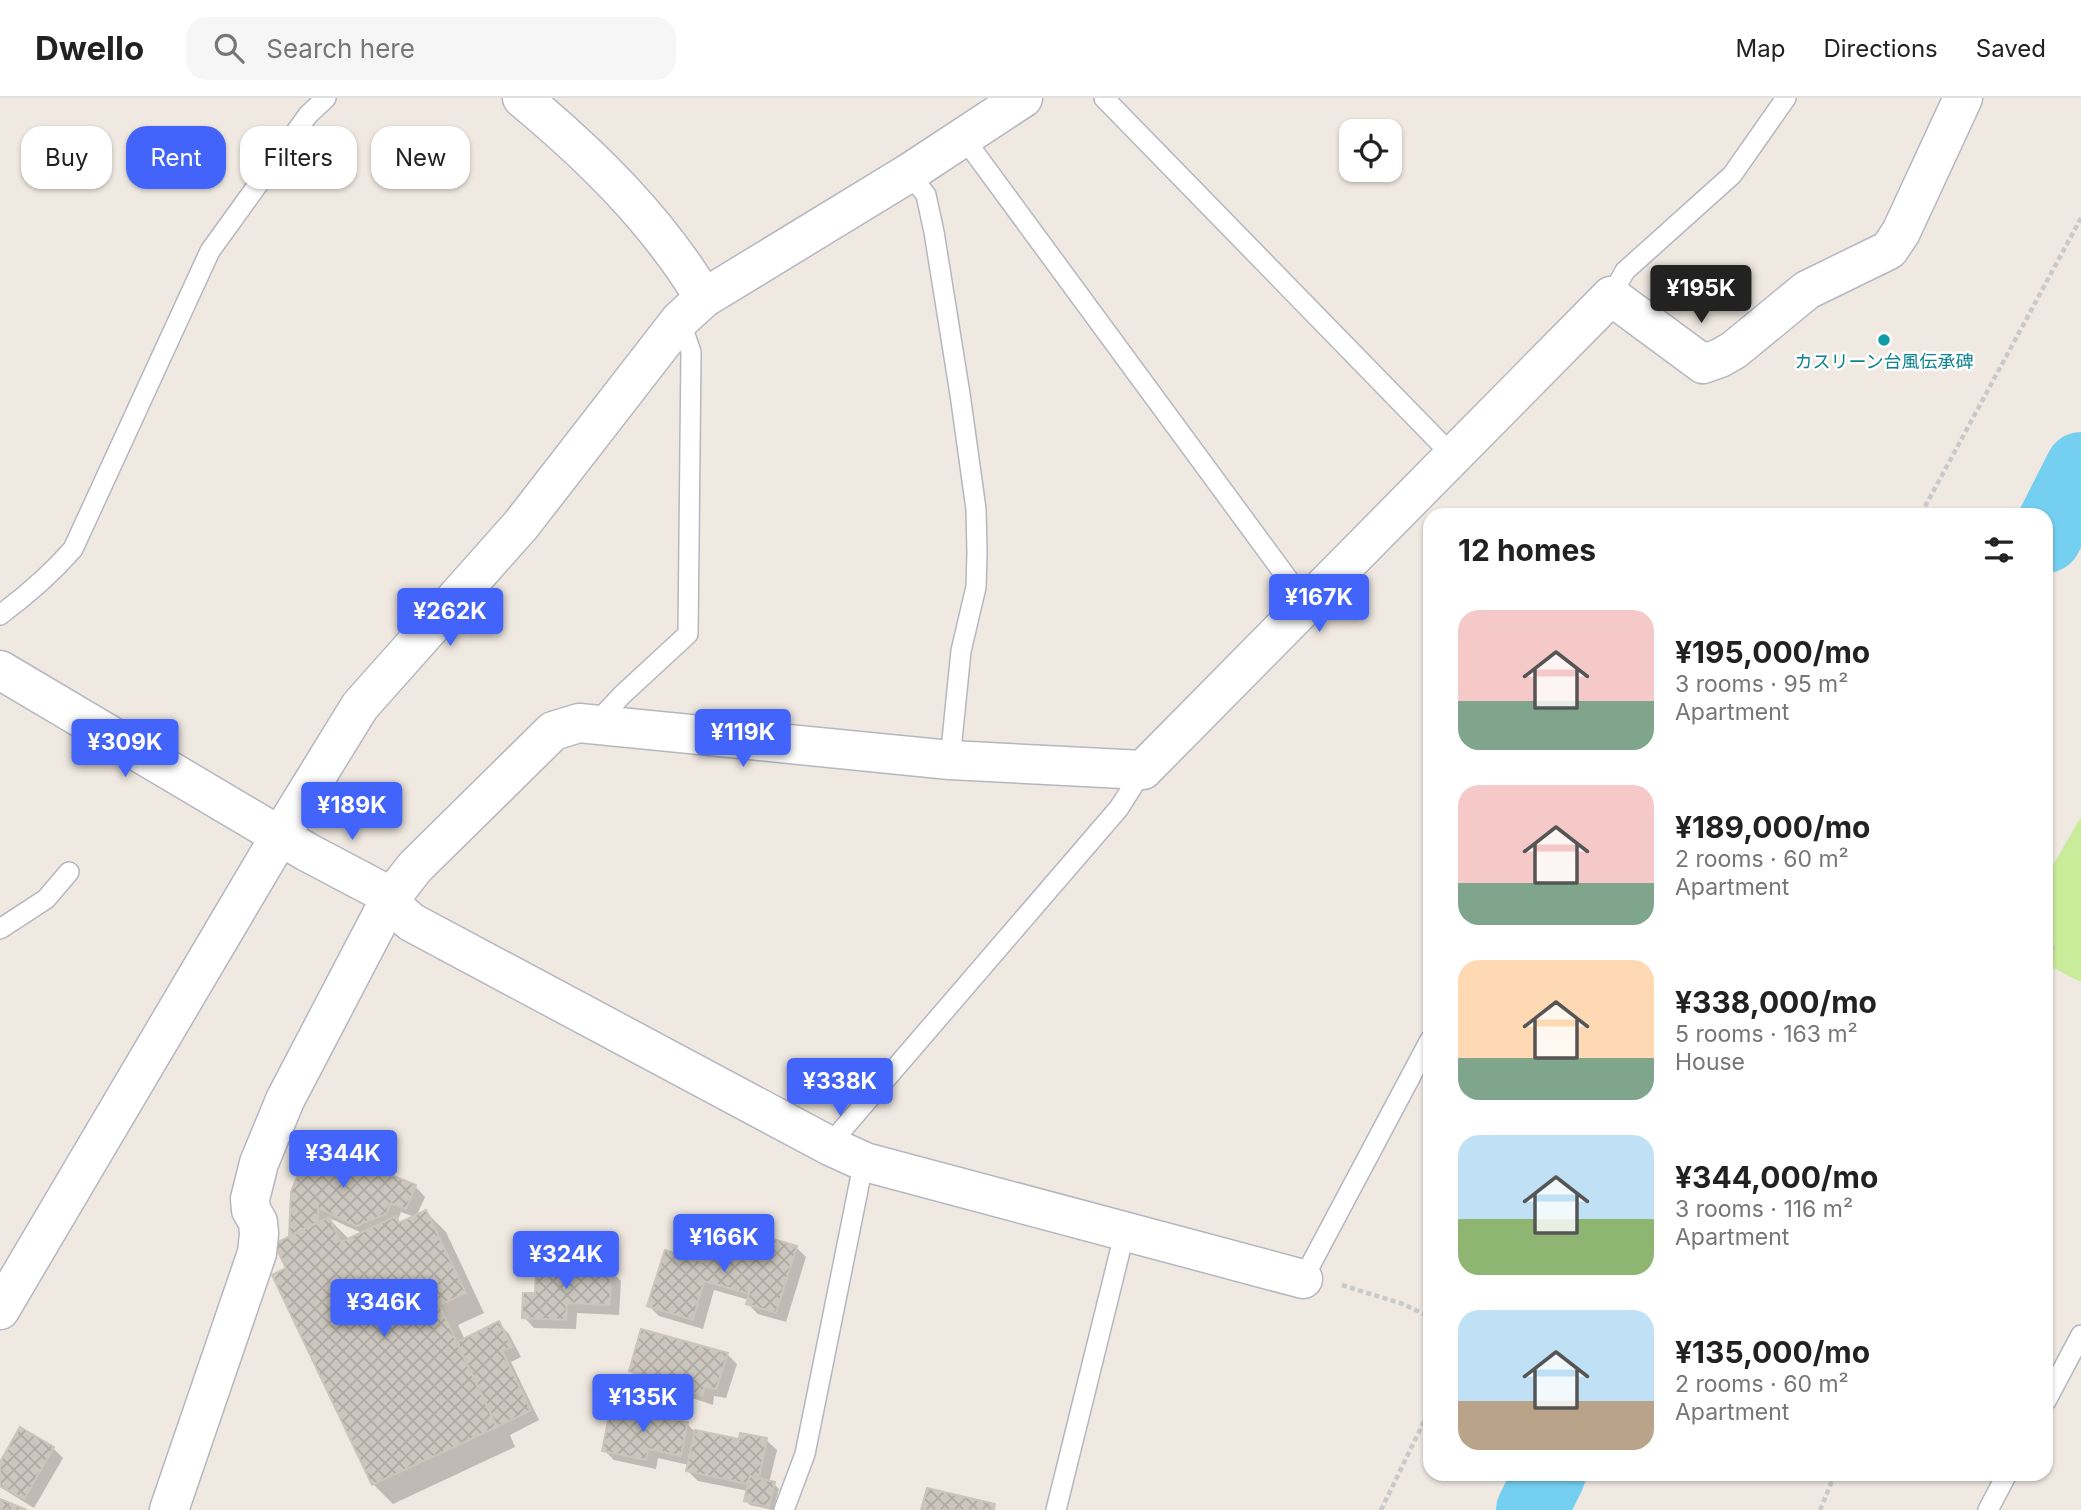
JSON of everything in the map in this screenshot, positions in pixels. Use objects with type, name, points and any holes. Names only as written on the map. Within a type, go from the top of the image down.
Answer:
[{"type":"street","points":[[523,98],[569,137],[613,181],[662,238],[686,268],[692,309]]},
{"type":"street","points":[[0,1310],[347,725],[366,698],[521,525],[692,309],[1023,98]]},
{"type":"street","points":[[169,1510],[257,1253],[260,1234],[250,1199],[260,1163],[285,1100],[390,899],[415,867],[553,731],[579,723],[950,760],[1143,770],[1611,296],[1703,364],[1734,350],[1807,290],[1889,250],[1901,232],[1962,98]]},
{"type":"street","points":[[0,670],[280,836],[377,889],[411,922],[830,1146],[865,1162],[1303,1279]]},
{"type":"lane","points":[[0,615],[28,595],[73,549],[210,251],[308,116],[326,98]]},
{"type":"lane","points":[[1104,98],[1453,456]]},
{"type":"lane","points":[[1611,296],[1625,271],[1732,175],[1786,98]]},
{"type":"lane","points":[[963,137],[1287,579],[1309,602]]},
{"type":"lane","points":[[909,173],[926,195],[934,232],[976,509],[976,587],[961,651],[950,760]]},
{"type":"lane","points":[[594,725],[688,634],[692,309]]},
{"type":"lane","points":[[830,1146],[1119,808],[1143,770]]},
{"type":"lane","points":[[0,929],[46,900],[69,872]]},
{"type":"lane","points":[[1303,1279],[1423,1053]]},
{"type":"lane","points":[[784,1510],[805,1454],[865,1162]]},
{"type":"lane","points":[[1056,1510],[1125,1231]]},
{"type":"lane","points":[[2053,1388],[2081,1335]]},
{"type":"lane","points":[[1988,1510],[2003,1481]]},
{"type":"path","points":[[1924,508],[2081,218]]},
{"type":"path","points":[[2053,947],[2056,943]]},
{"type":"path","points":[[1303,1279],[1334,1282],[1403,1304],[1423,1314]]},
{"type":"path","points":[[1381,1510],[1423,1423]]},
{"type":"path","points":[[1820,1510],[1832,1481]]},
{"type":"green space","points":[[2081,817],[2081,982],[2053,968],[2053,865]]},
{"type":"building","points":[[311,1142],[416,1185],[406,1209],[391,1203],[386,1214],[356,1226],[318,1208],[318,1222],[289,1236],[291,1192]]},
{"type":"building","points":[[426,1210],[466,1293],[439,1305],[497,1427],[372,1485],[272,1275],[286,1268],[274,1244],[329,1217],[341,1242],[396,1216],[399,1223]]},
{"type":"building","points":[[712,1230],[761,1244],[763,1236],[797,1246],[776,1313],[746,1304],[749,1294],[704,1281],[693,1320],[647,1306],[665,1250],[703,1262]]},
{"type":"building","points":[[536,1266],[611,1269],[610,1305],[567,1303],[566,1320],[522,1318],[523,1293],[535,1293]]},
{"type":"building","points":[[499,1321],[512,1347],[502,1351],[531,1410],[497,1427],[457,1342]]},
{"type":"building","points":[[641,1329],[728,1353],[716,1389],[704,1387],[703,1396],[629,1371]]},
{"type":"building","points":[[611,1406],[688,1422],[681,1456],[648,1449],[646,1460],[602,1451]]},
{"type":"building","points":[[20,1427],[54,1447],[24,1499],[0,1486],[0,1462]]},
{"type":"building","points":[[695,1430],[739,1439],[740,1433],[767,1438],[759,1478],[750,1476],[748,1484],[686,1471]]},
{"type":"building","points":[[750,1476],[775,1482],[769,1507],[744,1501]]},
{"type":"building","points":[[927,1488],[995,1504],[994,1510],[921,1510]]},
{"type":"building","points":[[0,1499],[27,1510],[0,1510]]},
{"type":"waterway","points":[[2053,523],[2081,468]]},
{"type":"waterway","points":[[1532,1510],[1546,1481]]},
{"type":"place","name":"カスリーン台風伝承碑","points":[[1884,340]]}]
